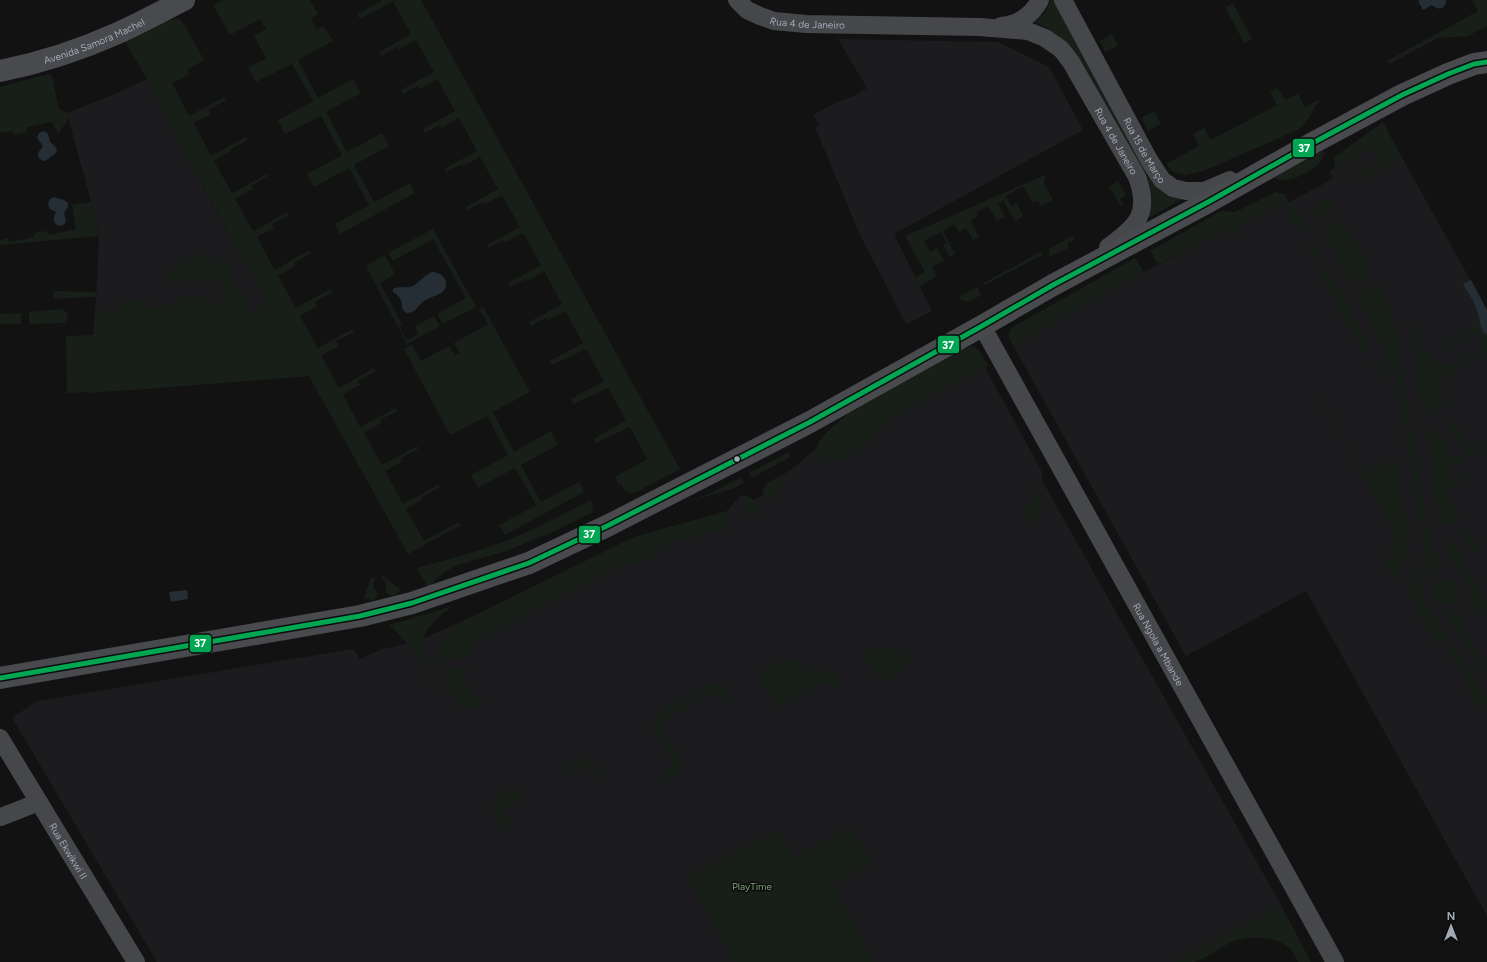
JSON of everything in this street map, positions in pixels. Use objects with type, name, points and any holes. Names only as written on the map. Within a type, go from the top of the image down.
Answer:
[{"type":"main road","name":"Avenida Samora Machel","points":[[0,71],[41,61],[85,47],[184,0]]},
{"type":"main road","points":[[4,679],[360,616],[412,603],[529,563],[664,497],[803,425],[1402,95],[1455,71],[1474,64],[1487,62]]},
{"type":"street","name":"Rua 4 de Janeiro","points":[[737,0],[747,10],[774,21],[806,24],[980,27],[1006,26],[1018,21],[1036,8],[1040,0]]},
{"type":"street","name":"Rua 15 de Março","points":[[1063,0],[1149,160],[1162,180],[1173,188],[1186,191],[1204,191],[1309,145]]},
{"type":"street","name":"Rua 4 de Janeiro","points":[[980,27],[1028,31],[1045,38],[1061,49],[1081,78],[1137,178],[1142,191],[1143,200],[1141,210],[1136,222],[1129,232],[1053,286]]},
{"type":"street","name":"Rua Ngola a Mbande","points":[[982,326],[1085,515],[1242,793],[1335,962]]},
{"type":"street","name":"Rua Ekwikwi II","points":[[0,738],[136,962]]},
{"type":"street","points":[[0,815],[39,802]]},
{"type":"shaded area","points":[[1446,0],[1446,3],[1441,8],[1434,7],[1432,5],[1423,10],[1418,1]]},
{"type":"shaded area","points":[[838,39],[998,42],[1049,67],[1083,130],[894,234],[932,311],[906,324],[859,233],[815,127],[820,125],[813,115],[839,101],[852,97],[867,88]]},
{"type":"shaded area","points":[[147,79],[178,141],[217,213],[309,376],[89,393],[99,236],[67,113],[113,95]]},
{"type":"shaded area","points":[[44,131],[48,134],[50,142],[57,150],[55,154],[43,161],[38,156],[38,153],[43,146],[37,138],[39,133]]},
{"type":"shaded area","points":[[1390,136],[1487,310],[1487,916],[1306,591],[1186,656],[1013,345],[1285,196],[1289,202],[1327,182],[1333,178],[1330,171]]},
{"type":"shaded area","points":[[53,197],[64,200],[68,203],[68,207],[64,213],[65,222],[61,226],[56,224],[54,221],[56,212],[50,209],[48,205],[49,200]]},
{"type":"shaded area","points":[[432,272],[436,272],[444,277],[446,284],[443,291],[440,294],[424,301],[412,312],[405,312],[401,300],[393,292],[393,289],[413,286]]},
{"type":"shaded area","points":[[1471,280],[1487,310],[1486,335],[1483,332],[1473,300],[1463,284]]},
{"type":"shaded area","points":[[976,351],[1041,470],[1043,482],[1281,905],[1175,962],[157,962],[12,718],[37,701],[353,649],[360,659],[382,649],[415,642],[459,623],[634,537],[727,511],[741,495],[750,497],[754,500],[763,495],[763,489],[766,485],[789,471],[816,449],[820,440]]},
{"type":"shaded area","points":[[187,590],[188,599],[171,602],[169,592]]},
{"type":"green space","points":[[222,0],[310,0],[318,14],[311,18],[317,29],[324,26],[333,41],[298,60],[318,98],[353,79],[361,93],[326,112],[347,152],[382,133],[389,146],[354,165],[374,202],[410,183],[415,193],[340,234],[335,224],[369,205],[349,168],[314,187],[307,174],[342,155],[321,116],[285,134],[278,120],[313,101],[292,64],[256,82],[248,68],[266,58],[254,36],[266,29],[260,19],[230,35],[213,5]]},
{"type":"green space","points":[[383,0],[421,0],[680,469],[635,493],[628,492],[621,484],[619,485],[615,477],[647,459],[630,427],[596,443],[593,439],[626,420],[608,388],[574,404],[571,399],[604,381],[586,349],[552,365],[550,361],[583,343],[565,311],[548,320],[546,318],[531,326],[529,322],[562,304],[544,271],[527,281],[526,279],[510,287],[508,283],[541,265],[523,233],[506,242],[504,240],[489,248],[487,245],[520,227],[502,195],[485,204],[483,202],[468,210],[466,207],[498,189],[480,157],[463,166],[462,164],[446,172],[444,169],[477,151],[459,118],[442,128],[440,125],[425,133],[423,129],[455,111],[437,79],[420,89],[418,86],[403,94],[401,90],[434,72],[416,40],[399,49],[397,47],[381,56],[379,52],[411,34],[393,1],[360,19],[357,14]]},
{"type":"green space","points":[[1051,0],[1055,0],[1182,199],[1149,218],[1150,201],[1069,44],[1047,28],[1035,22],[1045,13]]},
{"type":"green space","points":[[1472,0],[1487,0],[1487,26],[1468,36],[1438,38],[1389,64],[1387,61],[1478,11]]},
{"type":"green space","points":[[1233,3],[1252,39],[1244,43],[1225,7]]},
{"type":"green space","points":[[166,20],[181,20],[184,24],[204,60],[187,70],[190,74],[172,83],[189,116],[224,97],[226,100],[209,110],[211,114],[194,123],[211,156],[246,137],[248,140],[231,149],[231,151],[214,161],[232,193],[267,174],[268,176],[251,186],[253,189],[235,199],[253,231],[288,212],[289,215],[272,224],[274,228],[257,237],[275,270],[309,250],[311,253],[294,263],[295,266],[278,276],[296,308],[330,289],[333,292],[315,302],[317,306],[300,316],[318,348],[352,329],[354,332],[336,341],[339,346],[321,355],[339,388],[374,368],[376,371],[358,381],[360,385],[343,394],[360,427],[396,408],[397,411],[380,420],[381,423],[364,433],[382,465],[417,446],[418,449],[401,458],[402,462],[385,471],[403,504],[438,485],[440,487],[422,497],[423,499],[406,509],[424,541],[459,522],[461,525],[408,554],[309,376],[134,390],[67,393],[66,336],[93,335],[95,312],[119,310],[119,303],[146,301],[146,308],[178,305],[178,298],[206,297],[207,304],[224,302],[222,279],[165,283],[164,274],[197,254],[207,258],[212,255],[216,261],[223,261],[226,259],[230,266],[227,268],[252,313],[268,305],[178,141],[147,79],[125,42]]},
{"type":"green space","points":[[1112,34],[1118,46],[1105,52],[1100,41]]},
{"type":"green space","points":[[49,74],[52,76],[59,109],[67,113],[69,118],[58,134],[52,122],[27,127],[27,132],[14,135],[13,131],[0,133],[0,87]]},
{"type":"green space","points":[[1278,88],[1285,100],[1298,94],[1305,107],[1320,99],[1306,122],[1298,130],[1203,171],[1185,175],[1174,172],[1166,164],[1199,146],[1193,134],[1204,128],[1211,140],[1277,105],[1270,92]]},
{"type":"green space","points":[[1154,111],[1161,124],[1148,131],[1141,118]]},
{"type":"green space","points":[[1383,122],[1401,156],[1358,181],[1354,174],[1379,160],[1372,147],[1335,168],[1334,159],[1337,155]]},
{"type":"green space","points":[[1321,151],[1325,152],[1323,158],[1310,171],[1290,180],[1277,179],[1273,176]]},
{"type":"green space","points":[[1045,175],[1044,184],[1053,200],[1041,206],[1038,200],[1033,203],[1023,186],[1006,196],[1011,206],[1017,203],[1023,216],[1015,221],[1003,200],[998,204],[1005,217],[997,221],[988,206],[976,212],[978,216],[971,221],[979,237],[973,240],[966,228],[959,232],[954,224],[943,231],[955,254],[950,257],[943,245],[947,243],[941,232],[924,241],[930,252],[937,248],[944,260],[932,267],[937,276],[920,286],[915,277],[925,272],[905,236]]},
{"type":"green space","points":[[1118,181],[1126,195],[1120,199],[1123,205],[1121,206],[1109,187]]},
{"type":"green space","points":[[1276,192],[1287,195],[1285,196],[1292,208],[1296,207],[1307,225],[1300,230],[1295,227],[1281,203],[1235,228],[1239,235],[1233,238],[1227,228],[1158,264],[1150,251],[1221,211],[1235,212]]},
{"type":"green space","points":[[1326,199],[1332,202],[1334,208],[1321,219],[1316,213],[1314,207],[1320,200]]},
{"type":"green space","points":[[91,202],[99,236],[0,245],[0,240],[8,238],[9,242],[34,237],[34,233],[47,231],[49,235],[76,229],[72,205]]},
{"type":"green space","points":[[1338,221],[1342,222],[1347,227],[1371,270],[1369,278],[1364,283],[1357,284],[1350,280],[1326,237],[1328,226]]},
{"type":"green space","points":[[433,229],[476,307],[443,324],[437,314],[466,298],[433,239],[393,261],[388,253]]},
{"type":"green space","points":[[1072,236],[1074,240],[1068,243],[1068,248],[1049,257],[1049,249]]},
{"type":"green space","points":[[1312,238],[1323,257],[1315,261],[1310,250]]},
{"type":"green space","points":[[1042,251],[1042,255],[985,285],[982,284]]},
{"type":"green space","points":[[385,255],[395,274],[380,283],[402,324],[399,326],[407,340],[418,334],[415,326],[434,316],[440,326],[407,344],[366,266]]},
{"type":"green space","points":[[1135,258],[1144,272],[1013,345],[1008,336],[1011,328]]},
{"type":"green space","points":[[1327,267],[1371,348],[1363,352],[1319,271]]},
{"type":"green space","points":[[1377,280],[1388,301],[1395,326],[1428,530],[1431,543],[1442,571],[1429,576],[1396,377],[1384,348],[1356,293],[1371,289],[1374,287]]},
{"type":"green space","points":[[977,287],[981,295],[969,302],[961,300],[959,297]]},
{"type":"green space","points":[[53,291],[96,292],[96,297],[53,299]]},
{"type":"green space","points":[[483,307],[530,392],[493,412],[514,452],[551,431],[558,445],[521,465],[541,502],[579,482],[584,492],[505,535],[499,525],[536,505],[515,468],[478,488],[471,475],[508,455],[487,416],[450,435],[404,349],[412,345],[421,361],[449,346],[455,356],[460,353],[454,343],[488,324],[479,309]]},
{"type":"green space","points":[[61,309],[68,315],[64,323],[29,324],[29,312]]},
{"type":"green space","points":[[21,313],[21,324],[0,324],[0,314]]},
{"type":"green space","points":[[1409,316],[1419,335],[1417,341],[1425,357],[1428,351],[1434,362],[1441,365],[1454,362],[1484,346],[1476,333],[1442,352],[1439,347],[1473,328],[1473,326],[1480,322],[1480,325],[1486,335],[1487,334],[1487,353],[1442,377],[1446,385],[1437,390],[1443,401],[1448,399],[1450,402],[1424,414],[1422,411]]},
{"type":"green space","points":[[973,346],[980,352],[988,366],[900,413],[884,425],[862,450],[843,460],[825,463],[818,457],[816,453],[820,440],[848,414],[963,349]]},
{"type":"green space","points":[[1381,359],[1388,379],[1384,380],[1372,364]]},
{"type":"green space","points":[[1321,396],[1361,466],[1366,464],[1370,471],[1396,459],[1409,540],[1398,584],[1385,560],[1392,556],[1386,547],[1398,540],[1319,397]]},
{"type":"green space","points":[[1451,418],[1469,450],[1487,440],[1487,447],[1446,470],[1452,480],[1466,471],[1469,477],[1445,490],[1460,517],[1447,524],[1442,524],[1439,521],[1427,432],[1436,427],[1453,458],[1464,452],[1447,421]]},
{"type":"green space","points":[[789,452],[790,457],[752,478],[749,473]]},
{"type":"green space","points":[[789,471],[777,497],[767,502],[764,496],[766,486],[773,480]]},
{"type":"green space","points":[[741,477],[744,483],[732,489],[691,501],[715,491]]},
{"type":"green space","points":[[1043,482],[1041,512],[1035,528],[1023,506],[1040,495],[1036,486]]},
{"type":"green space","points":[[741,495],[753,500],[759,511],[749,517],[748,510]]},
{"type":"green space","points":[[591,500],[593,508],[591,513],[553,532],[506,551],[455,566],[435,580],[429,589],[416,568],[501,543]]},
{"type":"green space","points":[[728,511],[732,521],[730,525],[724,529],[713,533],[682,539],[631,567],[627,561],[472,644],[475,651],[467,656],[452,658],[443,665],[440,670],[437,656],[438,650],[444,638],[459,623],[634,537]]},
{"type":"green space","points":[[1475,528],[1469,532],[1477,547],[1482,545],[1484,549],[1480,552],[1474,552],[1463,534],[1465,530]]},
{"type":"green space","points":[[1447,540],[1454,543],[1487,604],[1487,606],[1472,615],[1469,587],[1466,578],[1461,569],[1444,549],[1444,543]]},
{"type":"green space","points":[[1414,550],[1421,579],[1421,594],[1423,602],[1435,615],[1447,637],[1436,643],[1409,596],[1415,569]]},
{"type":"green space","points":[[384,576],[401,590],[393,596],[386,593],[386,583],[381,577]]},
{"type":"green space","points":[[371,578],[375,578],[373,586],[378,594],[374,600],[364,599]]},
{"type":"green space","points":[[1444,580],[1453,584],[1457,593],[1453,602],[1444,606],[1435,602],[1431,593],[1435,584]]},
{"type":"green space","points":[[453,606],[430,626],[425,635],[423,654],[435,691],[433,692],[416,656],[404,640],[389,625]]},
{"type":"green space","points":[[1458,607],[1462,625],[1487,670],[1487,680],[1445,614],[1452,612]]},
{"type":"green space","points":[[1452,644],[1466,669],[1487,699],[1487,709],[1474,703],[1468,694],[1472,692],[1447,647]]},
{"type":"green space","points":[[883,647],[904,652],[911,664],[881,681],[873,666],[869,668],[861,655],[873,648]]},
{"type":"green space","points":[[787,659],[800,662],[813,670],[823,671],[833,669],[840,683],[832,688],[828,680],[777,708],[757,673],[777,662]]},
{"type":"green space","points":[[457,666],[465,667],[469,670],[462,674],[474,698],[482,694],[480,702],[475,707],[469,709],[461,707],[448,685],[446,679],[447,674],[450,669]]},
{"type":"green space","points":[[714,682],[724,687],[733,702],[728,705],[723,696],[710,693],[667,716],[664,731],[686,770],[664,782],[660,775],[674,766],[653,729],[656,715],[659,711]]},
{"type":"green space","points":[[587,758],[598,765],[606,776],[601,779],[592,762],[569,774],[565,766],[580,759]]},
{"type":"green space","points":[[511,788],[515,793],[520,790],[525,799],[503,811],[512,827],[502,832],[492,806],[497,797]]},
{"type":"green space","name":"PlayTime","points":[[852,827],[872,863],[833,885],[875,962],[734,962],[688,878],[777,830],[792,859]]},
{"type":"green space","points":[[1281,905],[1311,962],[1298,962],[1288,947],[1275,940],[1251,938],[1229,943],[1198,961],[1175,962]]},
{"type":"transit line","name":"37","points":[[0,678],[360,616],[412,603],[529,563],[609,525],[810,422],[1053,285],[1210,201],[1402,95],[1448,74],[1474,64],[1487,62]]}]
